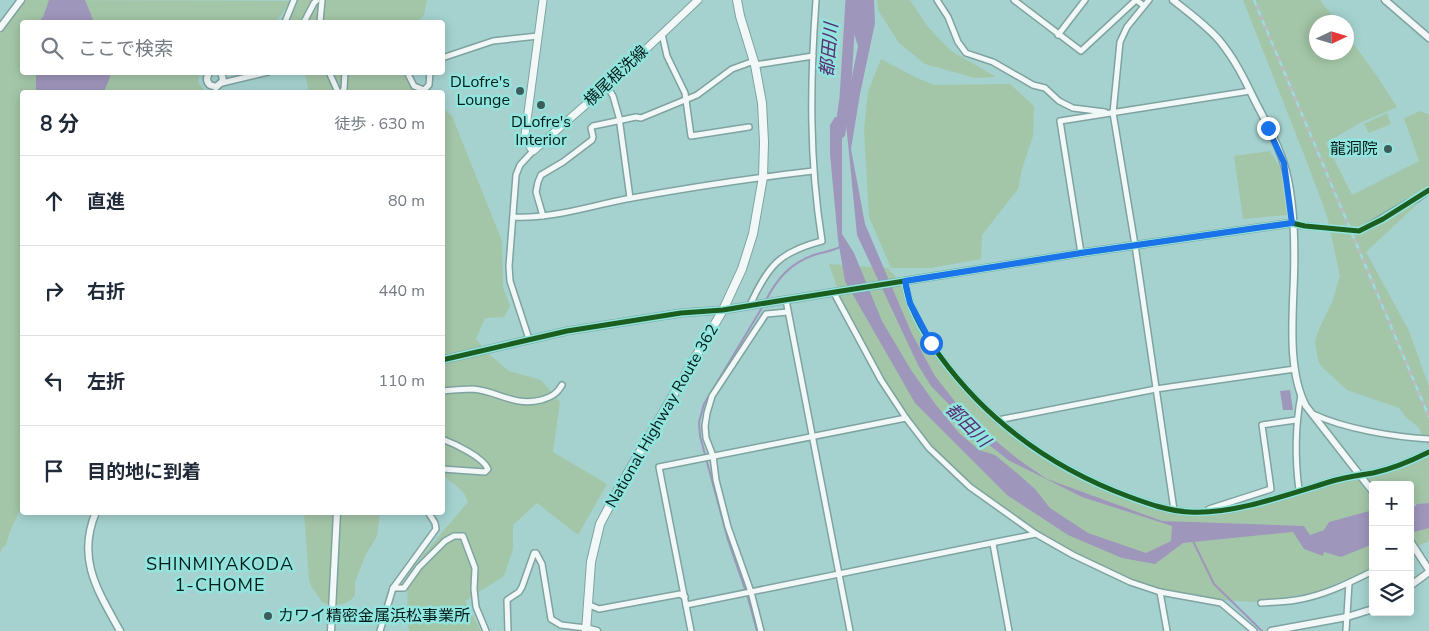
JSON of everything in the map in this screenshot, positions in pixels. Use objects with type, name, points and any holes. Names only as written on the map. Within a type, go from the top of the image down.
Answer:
[{"type":"highway","name":"National Highway Route 362","points":[[586,629],[591,562],[600,524],[618,488],[723,310],[742,269],[753,234],[763,177],[762,103],[755,63],[740,16],[737,0]]},
{"type":"main road","points":[[533,151],[526,141],[525,134],[543,0]]},
{"type":"main road","name":"横尾根洗線","points":[[533,151],[607,86],[698,0]]},
{"type":"street","points":[[0,28],[21,0]]},
{"type":"street","points":[[286,20],[294,0]]},
{"type":"street","points":[[305,20],[317,0]]},
{"type":"street","points":[[320,20],[322,0]]},
{"type":"street","points":[[754,305],[758,287],[771,267],[786,254],[822,241],[813,171],[812,56],[816,0]]},
{"type":"street","points":[[937,0],[948,17],[958,42],[966,53],[993,62],[1033,86],[1045,88],[1059,100],[1073,108],[1113,113]]},
{"type":"street","points":[[1014,0],[1081,52],[1136,0],[1143,5]]},
{"type":"street","points":[[1058,35],[1084,0]]},
{"type":"street","points":[[1149,0],[1127,27],[1118,48],[1113,113],[1135,245],[1174,510]]},
{"type":"street","points":[[1173,0],[1219,41],[1235,62],[1278,146],[1289,188],[1292,223],[1294,271],[1292,313],[1296,382],[1301,395],[1326,433],[1369,487]]},
{"type":"street","points":[[1385,0],[1429,38]]},
{"type":"street","points":[[662,34],[667,56],[685,93],[691,136],[749,127]]},
{"type":"street","points":[[445,57],[493,41],[538,36]]},
{"type":"street","points":[[543,216],[536,192],[541,175],[563,162],[592,140],[591,128],[593,126],[636,117],[642,118],[686,100],[709,87],[732,69],[755,63],[812,56]]},
{"type":"street","points":[[208,75],[208,83],[219,87],[246,75]]},
{"type":"street","points":[[219,87],[223,78],[222,75]]},
{"type":"street","points":[[330,75],[337,90]]},
{"type":"street","points":[[342,90],[345,75]]},
{"type":"street","points":[[408,75],[414,86],[424,90],[429,85],[430,75]]},
{"type":"street","points":[[607,86],[613,96],[618,120],[630,198]]},
{"type":"street","points":[[1081,253],[1060,121],[1250,91]]},
{"type":"street","points":[[529,339],[510,281],[509,266],[516,175],[520,166],[533,151]]},
{"type":"street","points":[[512,217],[528,218],[567,213],[630,198],[813,171]]},
{"type":"street","points":[[1367,227],[1417,199],[1429,190]]},
{"type":"street","points":[[445,359],[567,331],[671,315],[723,310],[1081,253],[1292,223],[1316,227]]},
{"type":"street","points":[[905,281],[910,303],[931,343],[968,390],[998,420],[1025,442],[1074,472],[1121,494],[1174,510],[1199,512],[1237,508],[1300,490],[1361,477],[1401,464],[1429,452]]},
{"type":"street","points":[[837,292],[880,380],[906,418],[929,448],[954,473],[989,502],[1036,534],[1110,574],[1160,592],[1221,603],[1254,631]]},
{"type":"street","points":[[786,300],[850,631]]},
{"type":"street","points":[[760,631],[750,592],[728,527],[716,480],[706,438],[707,413],[712,396],[766,314],[788,312]]},
{"type":"street","points":[[998,420],[1156,388],[1295,369]]},
{"type":"street","points":[[445,391],[475,389],[520,402],[535,402],[549,398],[558,392],[562,385]]},
{"type":"street","points":[[1300,490],[1297,470],[1296,420],[1301,395]]},
{"type":"street","points":[[1313,414],[1329,421],[1376,432],[1429,439]]},
{"type":"street","points":[[691,631],[659,467],[906,418]]},
{"type":"street","points":[[1199,512],[1271,489],[1262,425],[1296,420]]},
{"type":"street","points":[[445,440],[482,460],[488,469],[485,472],[445,468]]},
{"type":"street","points":[[95,515],[88,542],[89,567],[98,590],[120,631]]},
{"type":"street","points":[[331,631],[337,515]]},
{"type":"street","points":[[380,631],[393,588],[436,529],[430,515]]},
{"type":"street","points":[[686,605],[1036,534]]},
{"type":"street","points":[[393,588],[404,588],[407,586],[419,567],[445,541],[454,536],[463,536],[475,568],[474,589],[476,607],[486,631]]},
{"type":"street","points":[[993,544],[1010,631]]},
{"type":"street","points":[[1414,550],[1429,571],[1414,583]]},
{"type":"street","points":[[508,631],[507,600],[519,592],[536,553],[542,564],[551,619],[561,625],[597,631]]},
{"type":"street","points":[[1261,604],[1296,600],[1349,583],[1371,571]]},
{"type":"street","points":[[1346,631],[1349,583]]},
{"type":"street","points":[[1160,592],[1167,631]]},
{"type":"street","points":[[587,604],[599,609],[680,594],[685,597]]},
{"type":"street","points":[[1272,631],[1347,617],[1369,610]]},
{"type":"green space","points":[[26,0],[291,1],[277,20],[20,20],[20,75],[199,75],[198,83],[204,90],[20,90],[20,510],[10,531],[6,545],[0,553],[0,34]]},
{"type":"green space","points":[[297,0],[427,0],[424,15],[419,20],[289,20]]},
{"type":"green space","points":[[877,0],[910,0],[928,27],[950,50],[996,77],[975,78],[925,64],[899,43],[878,10]]},
{"type":"green space","points":[[1243,0],[1320,0],[1332,15],[1309,15],[1309,60],[1354,60],[1354,45],[1397,107],[1360,123],[1326,143],[1352,195],[1419,161],[1404,118],[1420,111],[1429,115],[1429,193],[1366,252],[1409,331],[1429,387],[1429,446],[1418,427],[1399,408],[1347,390],[1321,366],[1318,360],[1315,341],[1332,302],[1340,276],[1327,216]]},
{"type":"green space","points":[[881,59],[934,85],[1010,84],[1034,106],[1033,136],[1022,169],[1018,189],[982,235],[981,259],[931,268],[891,268],[869,217],[864,130],[868,92]]},
{"type":"green space","points":[[305,75],[413,75],[414,84],[422,90],[309,90]]},
{"type":"green space","points":[[445,110],[452,116],[502,241],[503,287],[510,306],[504,317],[485,318],[476,339],[488,353],[509,371],[541,380],[560,402],[553,452],[607,484],[578,535],[537,503],[513,525],[513,549],[504,576],[465,601],[481,631],[409,631],[407,620],[408,575],[468,502],[461,490],[445,477]]},
{"type":"green space","points":[[1387,113],[1391,124],[1369,133],[1364,124]]},
{"type":"green space","points":[[1270,151],[1280,167],[1287,215],[1243,219],[1234,156]]},
{"type":"green space","points":[[829,264],[888,268],[900,282],[941,361],[996,424],[1040,457],[1131,498],[1191,512],[1209,514],[1356,478],[1369,496],[1369,570],[1313,593],[1256,602],[1199,599],[1143,584],[1102,568],[1034,530],[977,488],[943,458],[903,411],[864,346],[841,299]]},
{"type":"green space","points":[[1429,454],[1429,503],[1414,505],[1414,481],[1370,481],[1367,478],[1407,465]]},
{"type":"green space","points":[[304,515],[380,515],[377,536],[365,556],[355,582],[355,595],[352,599],[336,605],[323,603],[311,586]]},
{"type":"green space","points":[[1429,526],[1429,541],[1418,546],[1414,540],[1414,531]]},
{"type":"shaded area","points":[[49,0],[85,0],[93,20],[40,20],[43,17]]},
{"type":"shaded area","points":[[848,0],[874,0],[875,23],[851,149],[865,224],[912,334],[935,376],[967,417],[1019,460],[1047,479],[1162,521],[1304,526],[1310,535],[1324,530],[1329,522],[1369,511],[1369,546],[1341,557],[1324,552],[1323,556],[1304,549],[1293,532],[1183,543],[1155,564],[1122,558],[1068,535],[1007,495],[915,403],[845,281],[838,240],[830,154],[830,125],[835,117],[842,118],[842,234],[854,253],[882,321],[911,370],[936,405],[959,433],[979,450],[995,455],[1035,489],[1050,508],[1088,533],[1146,553],[1171,541],[1172,526],[1082,497],[1008,460],[988,444],[931,386],[918,365],[857,235],[845,113],[858,46],[845,6]]},
{"type":"shaded area","points":[[36,75],[110,75],[105,90],[36,90]]},
{"type":"shaded area","points":[[1290,390],[1293,410],[1283,410],[1280,391]]},
{"type":"shaded area","points":[[1429,503],[1429,528],[1414,532],[1414,507],[1417,504]]},
{"type":"waterway","name":"都田川","points":[[840,133],[845,98],[851,0]]},
{"type":"waterway","points":[[765,302],[774,286],[791,268],[805,258],[840,247]]},
{"type":"waterway","points":[[757,631],[728,540],[700,436],[699,422],[704,404],[763,306]]},
{"type":"waterway","points":[[1193,541],[1214,584],[1262,631]]},
{"type":"tunnel","points":[[1316,227],[1359,231],[1367,227]]},
{"type":"railway","points":[[1254,0],[1429,417]]},
{"type":"cycle path","points":[[445,359],[567,331],[681,313],[723,310],[1081,253],[1292,223],[1359,231],[1383,219],[1429,190]]},
{"type":"cycle path","points":[[905,281],[913,311],[934,348],[959,380],[1001,422],[1024,441],[1075,472],[1102,486],[1152,505],[1189,512],[1206,512],[1244,507],[1336,480],[1387,469],[1429,452]]},
{"type":"place","name":"DLofre's Lounge","points":[[520,91]]},
{"type":"place","name":"DLofre's Interior","points":[[541,105]]},
{"type":"place","name":"龍洞院","points":[[1388,149]]},
{"type":"place","name":"カワイ精密金属浜松事業所","points":[[268,616]]},
{"type":"district","name":"SHINMIYAKODA 1-CHOME","points":[[220,574]]},
{"type":"route","points":[[931,343],[910,303],[905,281],[1081,253],[1292,223],[1291,202],[1284,163],[1278,146],[1268,128]]}]
